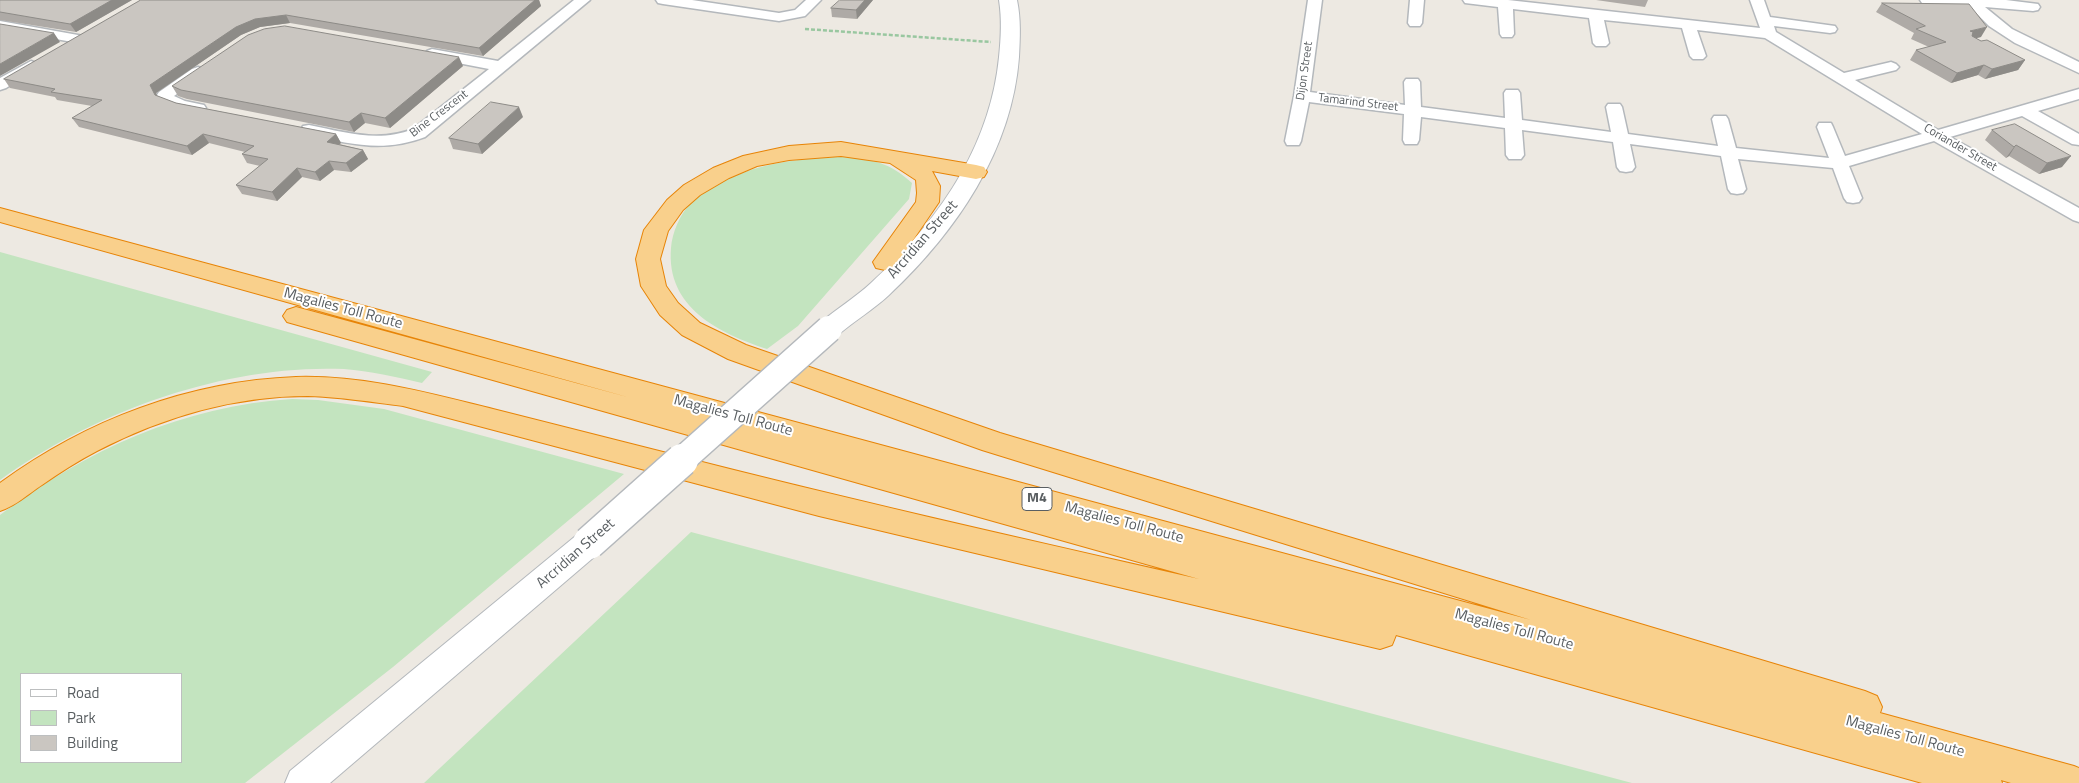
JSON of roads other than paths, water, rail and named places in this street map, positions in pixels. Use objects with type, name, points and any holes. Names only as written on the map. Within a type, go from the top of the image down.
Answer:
[{"type":"highway","points":[[967,171],[841,150],[789,153],[751,161],[721,173],[692,190],[675,205],[656,230],[648,258],[654,286],[669,310],[691,329],[737,352],[992,442],[2079,772]]},
{"type":"highway","points":[[885,262],[926,202],[930,190],[927,179],[918,170],[892,157]]},
{"type":"highway","name":"Magalies Toll Route","points":[[0,215],[2074,783]]},
{"type":"highway","name":"Magalies Toll Route","points":[[0,235],[1984,783]]},
{"type":"highway","points":[[0,499],[65,455],[116,429],[177,406],[236,394],[295,387],[403,396],[819,504],[1060,562],[1343,626],[1953,783]]},
{"type":"street","name":"Bine Crescent","points":[[299,128],[376,143],[400,141],[419,133],[583,0]]},
{"type":"street","points":[[663,0],[765,16],[790,16],[808,8],[814,0]]},
{"type":"street","name":"Arcridian Street","points":[[303,783],[589,543],[835,323],[859,307],[903,266],[947,216],[967,171],[984,116],[991,82],[998,10],[1001,0]]},
{"type":"street","name":"Arcridian Street","points":[[835,323],[885,262],[967,171],[994,133],[1008,76],[1010,42],[1008,0]]},
{"type":"street","name":"Dijon Street","points":[[1293,141],[1302,96],[1315,0]]},
{"type":"street","points":[[1415,23],[1417,0]]},
{"type":"street","name":"Coriander Street","points":[[1470,0],[1505,4],[1540,4],[1596,14],[1688,25],[1767,28],[1842,78],[1937,136],[2079,216]]},
{"type":"street","points":[[1757,0],[1767,28],[1830,29]]},
{"type":"street","points":[[1927,0],[2033,7]]},
{"type":"street","points":[[1973,2],[1989,20],[2013,36],[2079,68]]},
{"type":"street","points":[[1505,4],[1507,34]]},
{"type":"street","points":[[1596,14],[1602,43]]},
{"type":"street","points":[[0,25],[78,39]]},
{"type":"street","points":[[1688,25],[1698,56]]},
{"type":"street","points":[[63,48],[95,30]]},
{"type":"street","points":[[1994,40],[2013,36]]},
{"type":"street","points":[[414,51],[500,66]]},
{"type":"street","points":[[0,84],[47,57]]},
{"type":"street","points":[[211,110],[173,102],[165,95],[214,62]]},
{"type":"street","points":[[1842,78],[1891,66]]},
{"type":"street","name":"Tamarind Street","points":[[1411,140],[1412,82]]},
{"type":"street","points":[[1512,93],[1515,123],[1515,155]]},
{"type":"street","name":"Tamarind Street","points":[[1302,96],[1413,109],[1790,160],[1838,162],[1868,157],[2079,94]]},
{"type":"street","points":[[1614,107],[1626,167]]},
{"type":"street","points":[[2024,110],[2078,140]]},
{"type":"street","points":[[1720,119],[1736,189]]},
{"type":"street","points":[[1825,127],[1853,198]]}]
